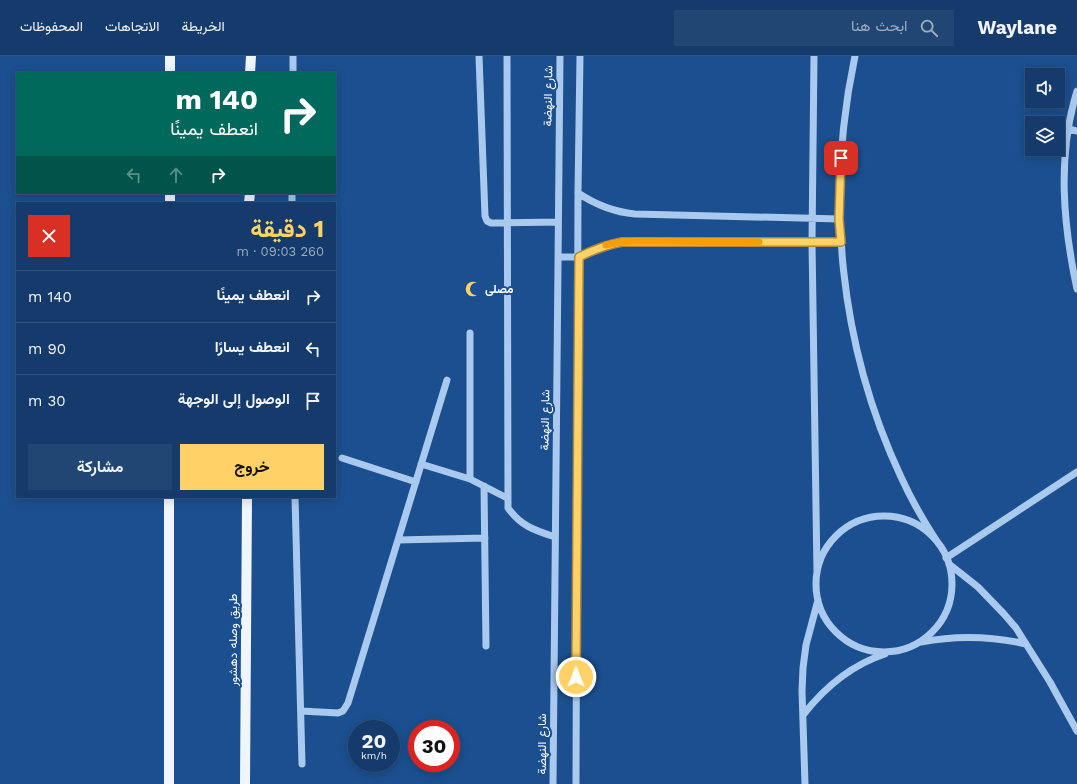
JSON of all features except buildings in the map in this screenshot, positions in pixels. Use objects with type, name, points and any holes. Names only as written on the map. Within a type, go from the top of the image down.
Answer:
[{"type":"main road","points":[[170,56],[170,72]]},
{"type":"main road","points":[[250,72],[251,56]]},
{"type":"main road","points":[[169,498],[169,784]]},
{"type":"main road","name":"طريق وصله دهشور","points":[[245,784],[247,498]]},
{"type":"street","points":[[293,56],[293,72]]},
{"type":"street","points":[[479,56],[485,216],[487,221],[491,223],[558,222]]},
{"type":"street","points":[[507,56],[507,498],[508,508],[519,521],[532,529],[555,537]]},
{"type":"street","name":"شارع النهضة","points":[[553,784],[560,56]]},
{"type":"street","points":[[576,784],[579,257],[578,193],[580,56]]},
{"type":"street","points":[[814,56],[812,242],[816,586],[822,611],[827,622],[835,632],[845,640],[867,650],[892,652]]},
{"type":"street","points":[[803,715],[818,696],[835,680],[862,663],[907,648],[920,642],[932,633],[948,608],[951,594],[952,579],[948,561],[901,477],[874,413],[854,339],[844,277],[839,219],[840,170],[844,121],[855,56]]},
{"type":"street","points":[[1077,91],[1069,129],[1064,168],[1064,199],[1070,256],[1077,289]]},
{"type":"street","points":[[1069,129],[1077,131]]},
{"type":"street","points":[[578,193],[599,206],[623,213],[839,219]]},
{"type":"street","points":[[558,257],[579,257],[592,250],[622,242],[841,242]]},
{"type":"street","points":[[470,333],[470,479]]},
{"type":"street","points":[[301,711],[338,713],[343,711],[348,703],[447,380]]},
{"type":"street","points":[[342,458],[416,482]]},
{"type":"street","points":[[421,464],[470,479],[507,498]]},
{"type":"street","points":[[948,561],[1077,472]]},
{"type":"street","points":[[484,486],[486,646]]},
{"type":"street","points":[[295,498],[302,764]]},
{"type":"street","points":[[817,573],[820,561],[833,539],[853,523],[865,519],[891,517],[904,520],[916,524],[936,540]]},
{"type":"street","points":[[398,540],[485,538]]},
{"type":"street","points":[[948,561],[992,600],[1004,614],[1026,644],[1050,682],[1077,731]]},
{"type":"street","points":[[804,784],[802,684],[806,645],[818,599]]},
{"type":"street","points":[[920,642],[951,638],[981,637],[1026,644]]},
{"type":"street","points":[[554,676],[576,677]]},
{"type":"slow traffic","points":[[606,245],[636,241],[759,242]]},
{"type":"place","name":"مصلى","points":[[473,289]]},
{"type":"route","points":[[576,677],[579,257],[592,250],[607,245],[636,241],[841,242],[839,219],[841,158]]}]
